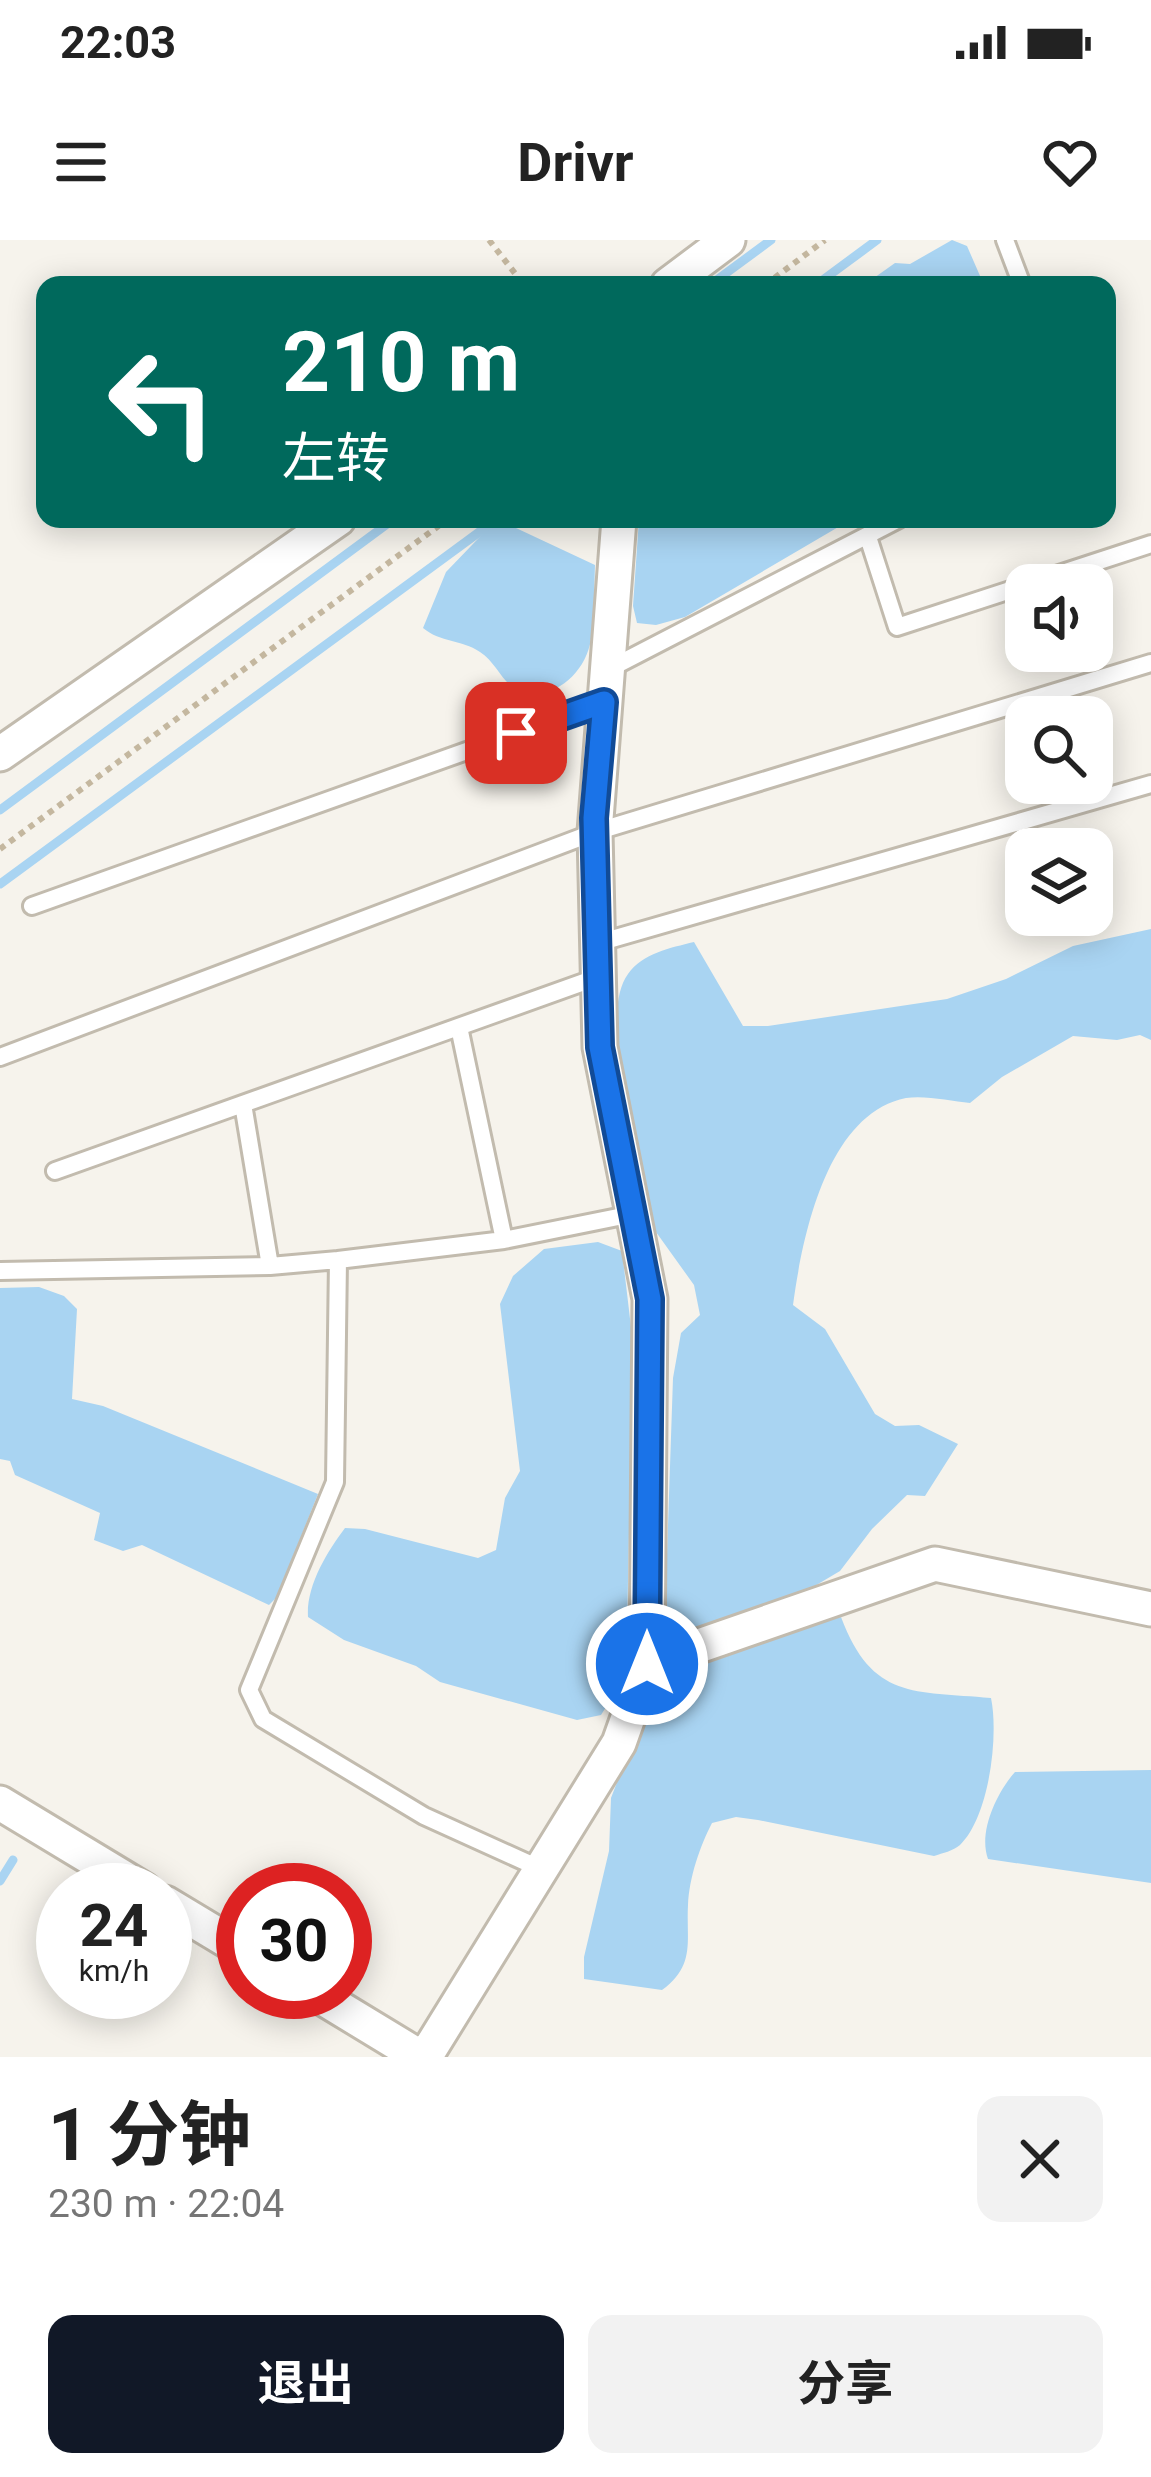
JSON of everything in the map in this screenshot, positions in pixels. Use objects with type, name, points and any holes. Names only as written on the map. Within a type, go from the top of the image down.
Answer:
[{"type":"street","points":[[680,276],[728,240]]},
{"type":"street","points":[[0,754],[325,528]]},
{"type":"street","points":[[359,2019],[423,2057],[619,1743],[647,1664],[650,1299],[600,1047],[595,832],[618,528]]},
{"type":"street","points":[[647,1664],[935,1564],[1151,1609]]},
{"type":"street","points":[[0,1803],[99,1863]]},
{"type":"lane","points":[[1005,240],[1019,276]]},
{"type":"lane","points":[[32,906],[605,686],[884,528]]},
{"type":"lane","points":[[868,537],[897,628],[1151,544]]},
{"type":"lane","points":[[0,1057],[595,832],[1151,663]]},
{"type":"lane","points":[[55,1171],[459,1027],[598,960],[1151,784]]},
{"type":"lane","points":[[459,1027],[504,1240]]},
{"type":"lane","points":[[244,1104],[270,1266]]},
{"type":"lane","points":[[0,1271],[270,1266],[338,1260],[504,1240],[633,1214]]},
{"type":"lane","points":[[338,1260],[335,1482],[249,1690],[262,1719],[424,1816],[541,1869]]},
{"type":"path","points":[[489,240],[517,276]]},
{"type":"path","points":[[777,276],[826,240]]},
{"type":"path","points":[[0,849],[436,528]]},
{"type":"water","points":[[952,240],[967,246],[980,276],[877,276],[895,263],[910,264]]},
{"type":"water","points":[[488,528],[516,528],[595,565],[591,639],[575,674],[555,689],[519,690],[480,652],[423,628],[446,572]]},
{"type":"water","points":[[638,528],[837,528],[685,617],[656,625],[637,623],[633,606]]},
{"type":"water","points":[[1151,929],[1151,1040],[1140,1035],[1117,1040],[1073,1036],[1002,1077],[970,1103],[913,1097],[879,1109],[837,1153],[812,1215],[793,1305],[825,1329],[875,1414],[895,1426],[919,1425],[958,1444],[925,1496],[907,1495],[872,1529],[840,1571],[808,1590],[718,1623],[680,1630],[665,1614],[673,1378],[681,1333],[700,1315],[694,1285],[656,1232],[631,1126],[617,1022],[619,994],[628,974],[649,956],[694,942],[743,1026],[768,1026],[947,999],[1006,979],[1073,946]]},
{"type":"water","points":[[598,1242],[622,1251],[633,1344],[627,1629],[621,1683],[601,1715],[577,1720],[440,1682],[416,1666],[344,1640],[308,1617],[308,1605],[319,1570],[345,1528],[478,1558],[496,1550],[505,1498],[520,1471],[500,1304],[513,1276],[544,1249]]},
{"type":"water","points":[[39,1287],[64,1296],[77,1309],[72,1399],[103,1406],[318,1494],[277,1597],[269,1605],[142,1545],[123,1551],[94,1540],[100,1513],[15,1475],[10,1461],[0,1459],[0,1288]]},
{"type":"water","points":[[841,1617],[853,1644],[882,1677],[918,1691],[991,1698],[994,1733],[989,1775],[970,1832],[957,1847],[934,1856],[758,1820],[736,1817],[712,1823],[690,1884],[685,1962],[673,1981],[662,1990],[584,1979],[584,1957],[609,1851],[611,1798],[654,1686],[715,1653]]},
{"type":"water","points":[[1151,1770],[1151,1883],[988,1859],[985,1837],[991,1813],[1015,1772]]},
{"type":"waterway","points":[[722,276],[771,240]]},
{"type":"waterway","points":[[828,276],[877,240]]},
{"type":"waterway","points":[[0,810],[382,528]]},
{"type":"waterway","points":[[0,884],[485,528]]},
{"type":"waterway","points":[[0,1881],[13,1860]]},
{"type":"route","points":[[516,733],[604,702],[594,818],[600,1047],[650,1299],[647,1664]]}]
